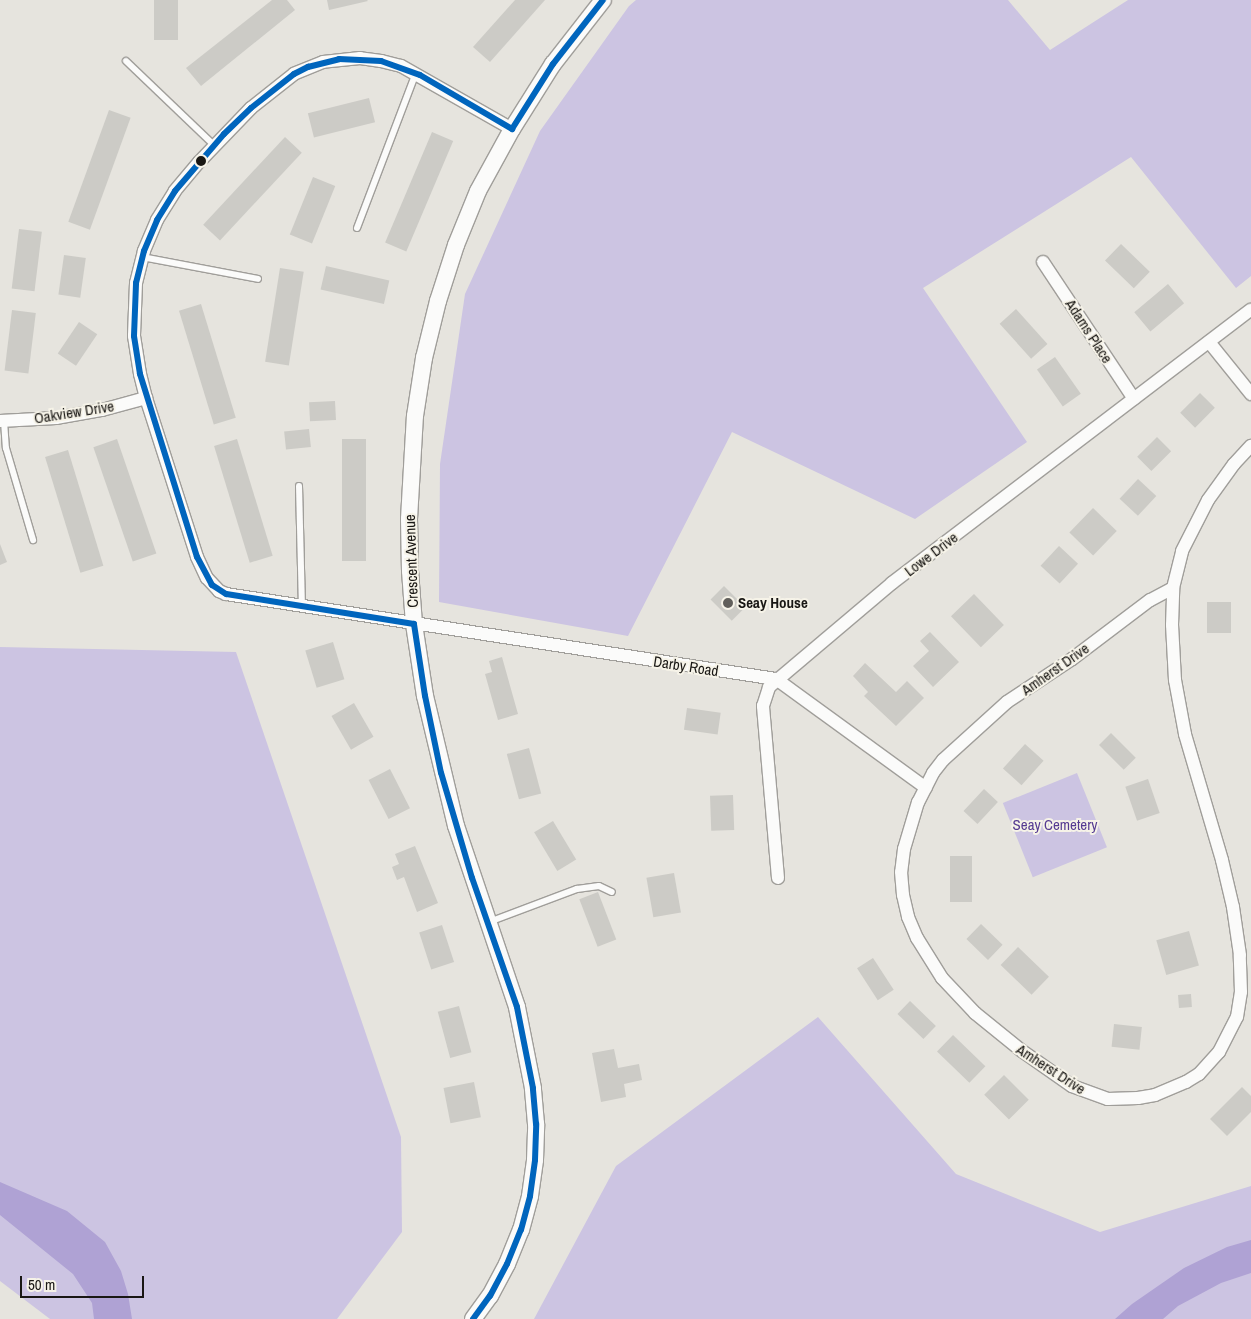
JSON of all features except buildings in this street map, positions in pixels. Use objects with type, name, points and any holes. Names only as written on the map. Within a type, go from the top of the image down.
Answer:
[{"type":"street","name":"Crescent Avenue","points":[[473,1319],[499,1280],[521,1230],[530,1196],[536,1151],[536,1124],[533,1088],[526,1047],[505,968],[456,826],[425,696],[414,624],[408,519],[415,416],[424,358],[438,301],[456,246],[478,192],[512,129],[553,64],[603,0]]},
{"type":"street","name":"Darby Road","points":[[512,129],[416,73],[381,61],[360,58],[332,61],[308,67],[280,83],[214,145],[175,191],[157,220],[142,257],[136,284],[133,317],[136,355],[146,398],[197,557],[212,585],[226,594],[776,679],[926,788]]},
{"type":"street","name":"Adams Place","points":[[1044,262],[1134,399]]},
{"type":"street","name":"Lowe Drive","points":[[778,878],[763,706],[767,691],[776,679],[892,583],[1251,310]]},
{"type":"street","points":[[1209,342],[1251,394]]},
{"type":"street","name":"Oakview Drive","points":[[2,421],[56,418],[102,410],[146,398]]},
{"type":"street","name":"Amherst Drive","points":[[1173,588],[1150,600],[1072,659],[1007,702],[943,760],[933,773],[916,810],[904,849],[901,872],[903,895],[908,917],[917,938],[942,978],[958,996],[1022,1051],[1072,1086],[1096,1096],[1121,1099],[1155,1095],[1199,1074],[1219,1052],[1237,1017],[1241,992],[1240,955],[1234,907],[1222,860],[1199,787],[1180,707],[1172,625],[1173,588],[1182,551],[1196,520],[1220,482],[1251,446]]},
{"type":"lane","points":[[126,61],[214,145]]},
{"type":"lane","points":[[357,228],[416,73]]},
{"type":"lane","points":[[142,257],[258,279]]},
{"type":"lane","points":[[2,421],[6,448],[32,540]]},
{"type":"lane","points":[[300,486],[302,606]]},
{"type":"lane","points":[[489,922],[577,889],[599,886],[612,892]]},
{"type":"green space","points":[[636,0],[1008,0],[1050,50],[1128,0],[1251,0],[1251,276],[1236,288],[1131,157],[923,288],[1027,442],[915,519],[732,432],[628,636],[439,602],[440,464],[465,294],[540,131],[629,6]]},
{"type":"green space","points":[[0,647],[236,652],[401,1137],[402,1232],[337,1319],[50,1319],[0,1281]]},
{"type":"green space","name":"Seay Cemetery","points":[[1077,773],[1107,847],[1033,877],[1003,803]]},
{"type":"green space","points":[[818,1017],[956,1174],[1100,1232],[1251,1186],[1251,1319],[534,1319],[616,1166]]},
{"type":"shaded area","points":[[0,1182],[67,1211],[105,1242],[121,1271],[128,1294],[132,1319],[94,1319],[92,1303],[73,1274],[0,1215]]},
{"type":"shaded area","points":[[1251,1240],[1251,1273],[1221,1283],[1178,1306],[1163,1319],[1115,1319],[1132,1304],[1184,1268],[1227,1247]]},
{"type":"transit line","points":[[473,1319],[490,1296],[507,1264],[521,1230],[530,1196],[535,1160],[536,1124],[533,1088],[517,1007],[472,878],[441,773],[425,696],[414,624],[226,594],[212,585],[197,557],[140,374],[134,336],[136,283],[144,251],[157,220],[175,191],[224,134],[251,108],[294,74],[308,67],[339,59],[381,61],[420,75],[512,129],[553,64],[603,0]]},
{"type":"place","name":"Seay House","points":[[728,603]]}]
